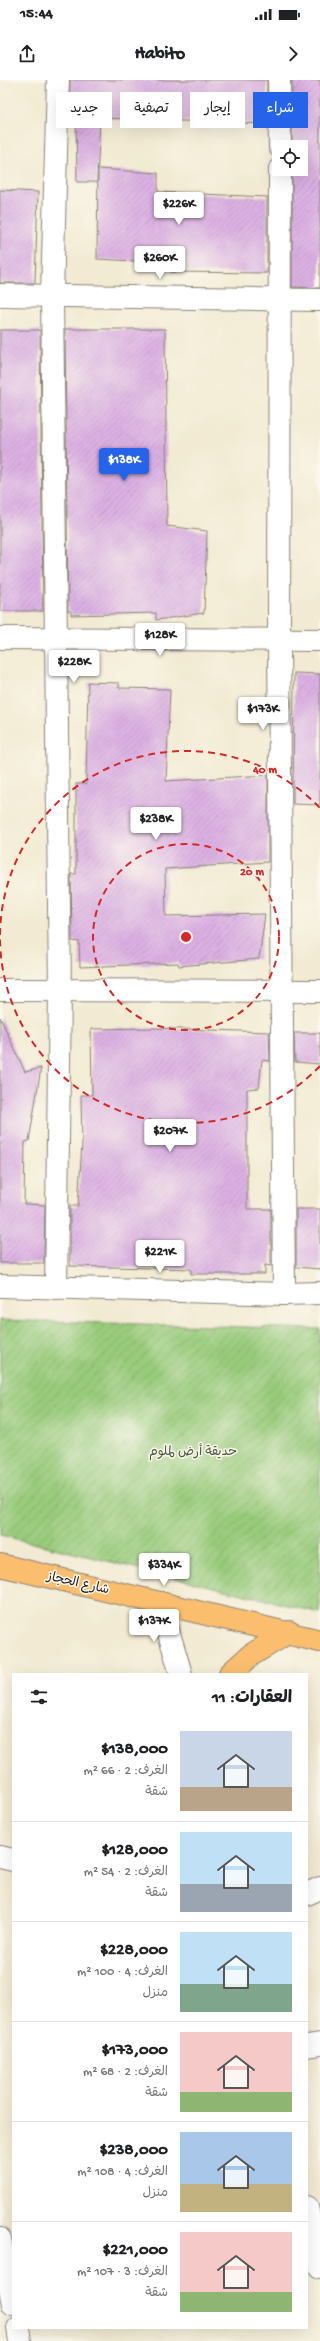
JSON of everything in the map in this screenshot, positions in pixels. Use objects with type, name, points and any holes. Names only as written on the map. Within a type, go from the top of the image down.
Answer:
[{"type":"main road","name":"شارع الحجاز","points":[[0,1565],[289,1632],[320,1641]]},
{"type":"main road","points":[[231,1673],[251,1656],[289,1632]]},
{"type":"street","points":[[56,1288],[60,991],[52,295],[58,80]]},
{"type":"street","points":[[279,80],[280,140]]},
{"type":"street","points":[[280,176],[281,299],[279,641],[284,1294]]},
{"type":"street","points":[[0,295],[320,300]]},
{"type":"street","points":[[0,638],[279,641],[320,640]]},
{"type":"street","points":[[0,990],[320,991]]},
{"type":"street","points":[[0,1286],[284,1294],[320,1293]]},
{"type":"street","points":[[160,1603],[181,1673]]},
{"type":"street","points":[[0,1857],[12,1860]]},
{"type":"street","points":[[308,1894],[320,1888]]},
{"type":"street","points":[[308,2046],[320,2044]]},
{"type":"street","points":[[308,2212],[320,2267]]},
{"type":"street","points":[[0,2239],[12,2299]]},
{"type":"street","points":[[18,2329],[20,2341]]},
{"type":"green space","name":"حديقة أرض لملوم","points":[[0,1320],[320,1329],[320,1613],[0,1535]]},
{"type":"building","points":[[70,80],[267,80],[267,92],[253,92],[253,123],[245,123],[245,92],[190,92],[190,121],[182,121],[182,92],[120,92],[120,119],[112,118],[112,92],[70,92]]},
{"type":"building","points":[[292,80],[320,80],[320,288],[292,287],[292,176],[308,176],[308,140],[292,140],[292,128],[308,128],[308,92],[292,92]]},
{"type":"building","points":[[76,128],[100,128],[97,182],[77,182]]},
{"type":"building","points":[[98,169],[158,173],[158,192],[267,197],[267,273],[171,272],[171,263],[97,259]]},
{"type":"building","points":[[0,190],[38,192],[35,283],[0,283]]},
{"type":"building","points":[[65,329],[165,329],[167,526],[207,531],[204,613],[156,620],[156,613],[71,615],[71,611],[68,611]]},
{"type":"building","points":[[0,330],[40,330],[43,611],[0,611]]},
{"type":"building","points":[[294,673],[320,674],[320,805],[293,804]]},
{"type":"building","points":[[88,682],[119,683],[119,688],[170,689],[166,781],[268,775],[268,862],[165,869],[166,916],[265,914],[259,959],[179,966],[178,963],[80,967],[79,942],[72,941],[71,874],[76,874],[76,784],[86,784]]},
{"type":"building","points":[[0,1017],[25,1072],[41,1068],[29,1141],[25,1142],[24,1204],[45,1205],[44,1263],[0,1263]]},
{"type":"building","points":[[153,1028],[269,1032],[270,1061],[262,1060],[259,1088],[247,1089],[247,1209],[271,1209],[271,1266],[265,1265],[265,1274],[191,1274],[191,1269],[70,1266],[70,1206],[78,1206],[82,1143],[81,1095],[92,1095],[91,1029]]},
{"type":"building","points":[[294,1033],[320,1033],[320,1064],[295,1062]]},
{"type":"building","points":[[296,1209],[320,1209],[320,1269],[296,1267]]}]
